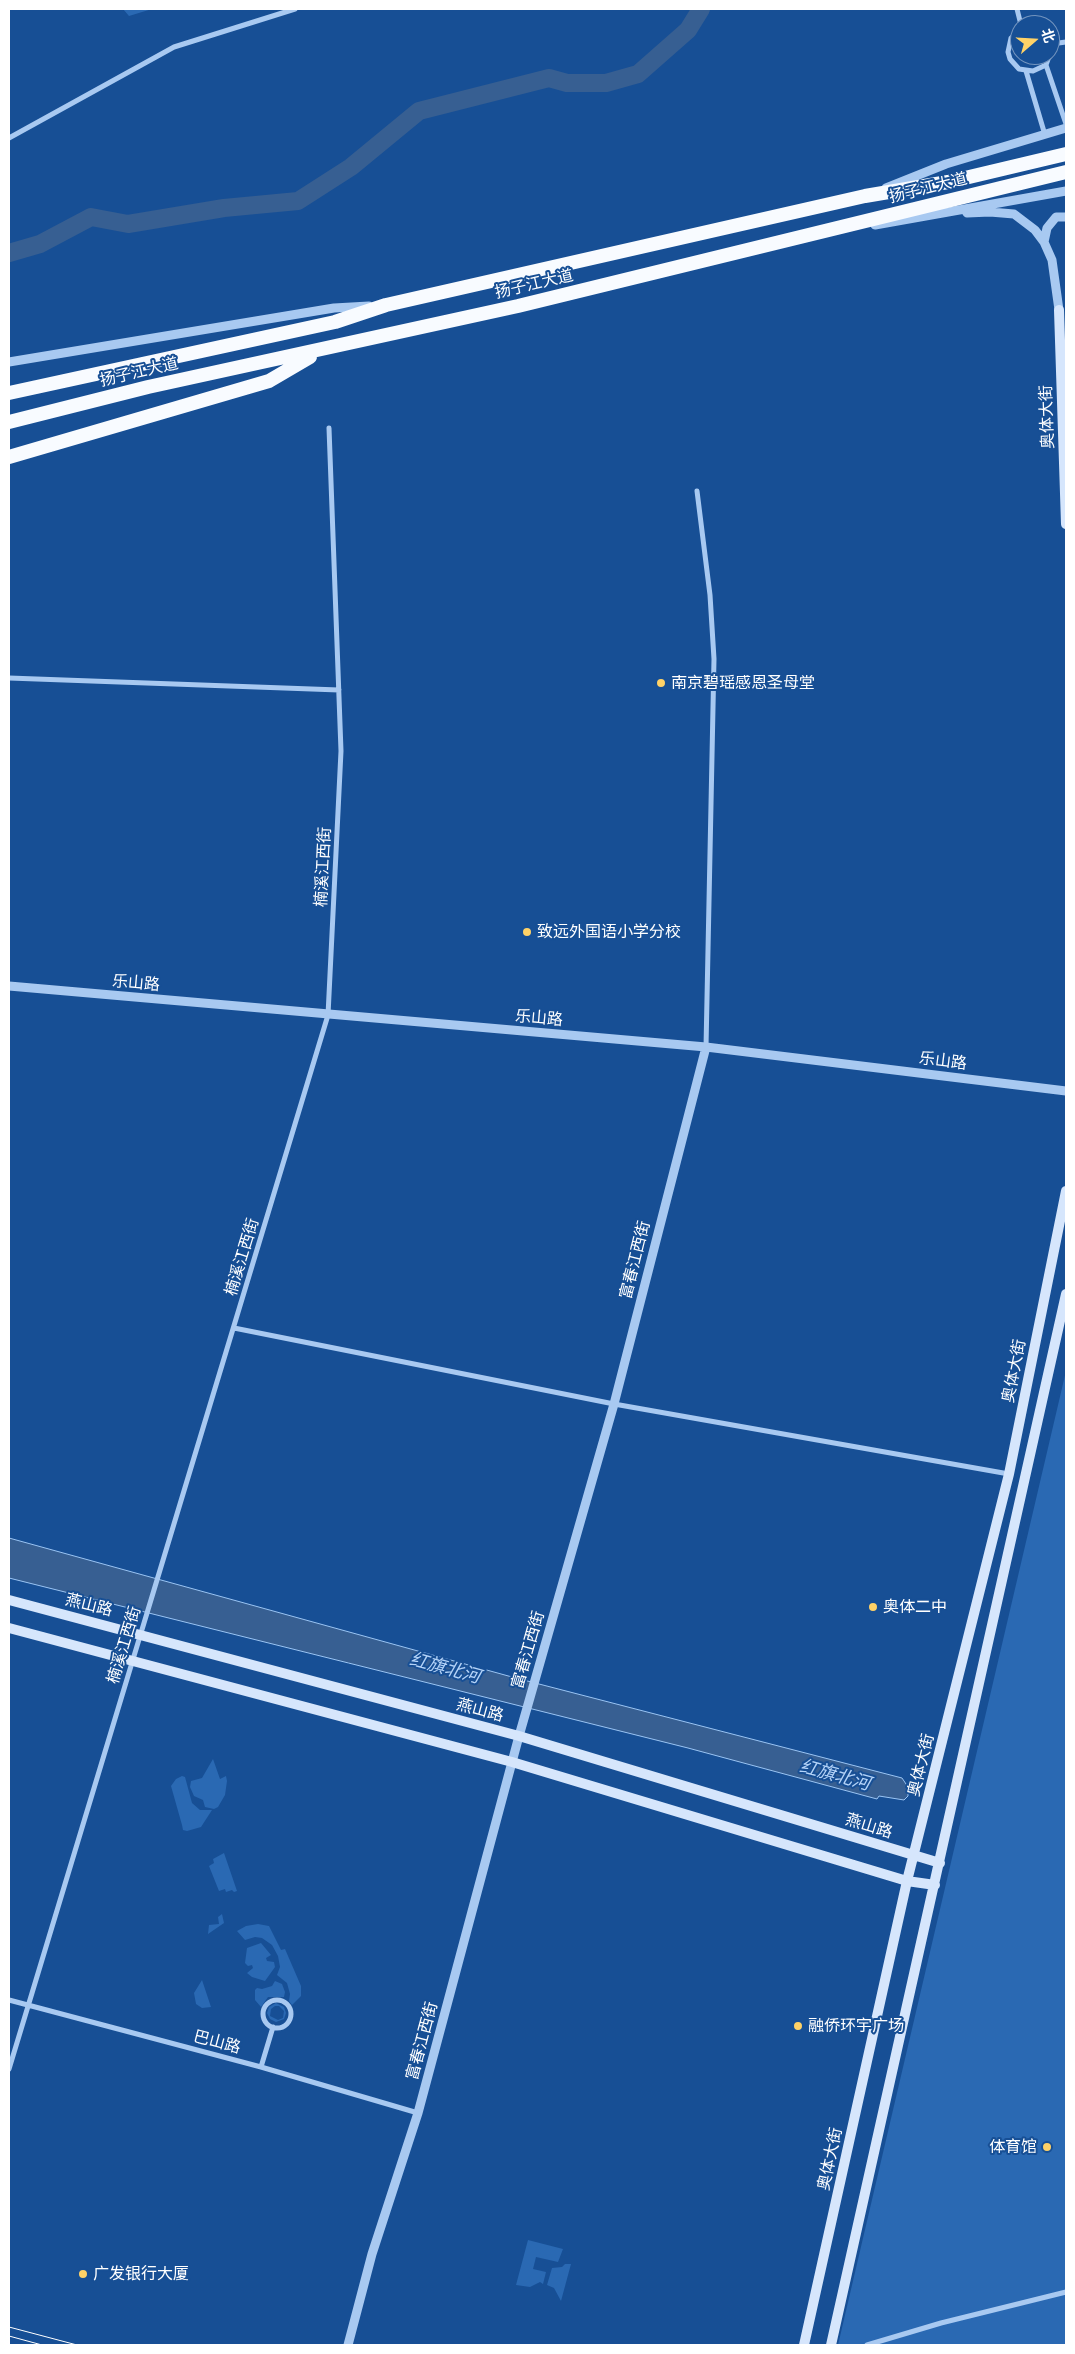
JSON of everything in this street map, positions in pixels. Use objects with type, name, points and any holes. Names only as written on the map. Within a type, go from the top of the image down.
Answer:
[{"type":"highway","name":"扬子江大道","points":[[9,392],[335,322],[386,305],[865,196],[948,182],[1066,154]]},
{"type":"highway","name":"扬子江大道","points":[[9,422],[148,387],[321,351],[518,306],[1066,172]]},
{"type":"highway","points":[[10,457],[269,382],[321,351]]},
{"type":"main road","name":"奥体大街","points":[[1059,310],[1066,524]]},
{"type":"main road","name":"奥体大街","points":[[804,2345],[907,1881],[1009,1474],[1066,1191]]},
{"type":"main road","name":"奥体大街","points":[[831,2345],[1066,1294]]},
{"type":"main road","name":"燕山路","points":[[9,1600],[519,1736],[940,1863]]},
{"type":"main road","points":[[9,1628],[512,1762],[907,1881],[935,1885]]},
{"type":"street","points":[[9,138],[174,47],[295,9]]},
{"type":"street","points":[[1010,43],[1008,52],[1010,56]]},
{"type":"street","points":[[865,196],[946,164],[1045,135],[1066,126],[1046,65],[1040,69],[1026,71],[1014,65]]},
{"type":"street","points":[[1026,71],[1045,135]]},
{"type":"street","points":[[771,244],[1066,191]]},
{"type":"street","points":[[927,216],[990,212],[1014,214],[1035,230],[1044,242],[1052,260],[1059,310]]},
{"type":"street","points":[[1044,242],[1046,228],[1056,217],[1066,217]]},
{"type":"street","name":"扬子江大道","points":[[9,362],[334,308],[386,305]]},
{"type":"street","name":"楠溪江西街","points":[[9,2070],[328,1016],[341,751],[328,428]]},
{"type":"street","points":[[697,491],[710,595],[714,659],[706,1047]]},
{"type":"street","points":[[9,678],[338,690]]},
{"type":"street","name":"乐山路","points":[[9,986],[328,1016],[706,1047],[1066,1091]]},
{"type":"street","name":"富春江西街","points":[[348,2345],[372,2254],[418,2113],[519,1736],[614,1404],[706,1047]]},
{"type":"street","points":[[234,1328],[614,1404],[1009,1474]]},
{"type":"street","name":"巴山路","points":[[9,2000],[261,2067],[418,2113]]},
{"type":"street","points":[[280,2000],[288,2006],[290,2018],[285,2025],[272,2027],[263,2017],[264,2008],[271,2001],[280,2000]]},
{"type":"street","points":[[261,2067],[272,2027]]},
{"type":"street","points":[[867,2345],[942,2323],[1066,2292]]},
{"type":"shaded area","points":[[123,9],[152,9],[129,16]]},
{"type":"shaded area","points":[[1066,1371],[1066,2345],[838,2345]]},
{"type":"shaded area","points":[[213,1759],[220,1779],[226,1776],[227,1781],[225,1795],[218,1807],[214,1809],[205,1807],[203,1800],[194,1796],[190,1787],[191,1781],[202,1778]]},
{"type":"shaded area","points":[[182,1776],[185,1777],[192,1803],[200,1810],[212,1810],[201,1827],[187,1831],[183,1830],[171,1786],[176,1779]]},
{"type":"shaded area","points":[[224,1853],[237,1891],[234,1892],[232,1890],[226,1892],[225,1889],[219,1891],[209,1866],[214,1863],[213,1859]]},
{"type":"shaded area","points":[[222,1914],[224,1923],[208,1934],[209,1925],[219,1924],[218,1917]]},
{"type":"shaded area","points":[[258,1924],[269,1926],[281,1950],[285,1949],[301,1986],[301,1996],[292,2005],[289,2001],[290,1994],[287,1983],[277,1975],[280,1967],[278,1956],[272,1945],[262,1938],[255,1937],[245,1940],[237,1931],[246,1926]]},
{"type":"shaded area","points":[[261,1943],[271,1955],[266,1958],[267,1961],[274,1962],[275,1967],[265,1981],[252,1977],[247,1973],[253,1968],[252,1965],[248,1966],[245,1963],[247,1948]]},
{"type":"shaded area","points":[[202,1980],[211,2007],[202,2008],[196,2004],[194,1993]]},
{"type":"shaded area","points":[[275,1981],[282,1984],[285,1992],[284,1997],[268,1997],[261,2007],[255,2000],[255,1990],[272,1986]]},
{"type":"shaded area","points":[[276,2003],[284,2007],[286,2013],[284,2019],[276,2022],[270,2019],[267,2013],[269,2007]],"holes":[[[279,2006],[284,2011],[283,2018],[278,2020],[270,2016],[271,2009]]]},
{"type":"shaded area","points":[[528,2240],[563,2249],[558,2262],[536,2257],[533,2269],[546,2272],[543,2284],[540,2282],[530,2287],[516,2285]]},
{"type":"shaded area","points":[[565,2264],[571,2264],[561,2301],[554,2288],[547,2285],[552,2268],[562,2267]]},
{"type":"water","name":"红旗北河","points":[[9,1538],[512,1677],[902,1778],[908,1787],[908,1796],[904,1800],[879,1796],[877,1799],[688,1748],[9,1578]]},
{"type":"waterway","points":[[9,253],[40,244],[91,217],[128,224],[224,208],[298,201],[351,167],[419,111],[549,78],[567,83],[606,83],[638,74],[688,30],[701,9]]},
{"type":"tram line","points":[[9,2327],[77,2345]]},
{"type":"tram line","points":[[9,2336],[42,2345]]},
{"type":"place","name":"南京碧瑶感恩圣母堂","points":[[661,683]]},
{"type":"place","name":"致远外国语小学分校","points":[[527,932]]},
{"type":"place","name":"奥体二中","points":[[873,1607]]},
{"type":"place","name":"融侨环宇广场","points":[[798,2026]]},
{"type":"place","name":"体育馆","points":[[1047,2147]]},
{"type":"place","name":"广发银行大厦","points":[[83,2274]]}]
